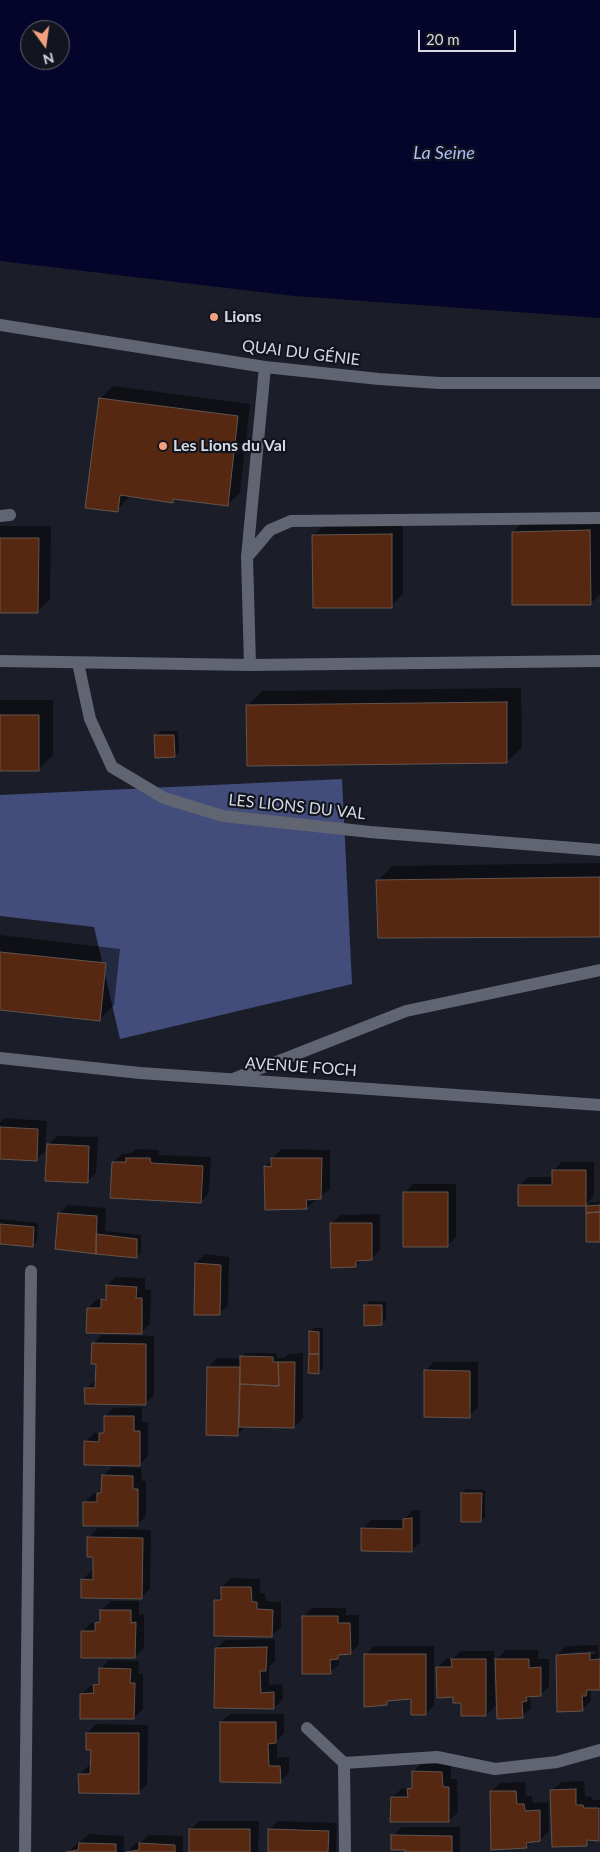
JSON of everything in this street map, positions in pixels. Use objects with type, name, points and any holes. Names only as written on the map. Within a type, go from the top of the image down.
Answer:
[{"type":"street","name":"QUAI DU GÉNIE","points":[[0,325],[265,367],[379,379],[439,383],[600,383]]},
{"type":"street","points":[[250,665],[247,557],[265,367]]},
{"type":"street","points":[[247,557],[270,530],[292,521],[600,518]]},
{"type":"street","points":[[0,661],[250,665],[600,661]]},
{"type":"street","name":"LES LIONS DU VAL","points":[[78,663],[90,719],[112,767],[164,798],[223,816],[370,832],[600,850]]},
{"type":"street","points":[[234,1079],[406,1011],[600,970]]},
{"type":"street","name":"AVENUE FOCH","points":[[0,1058],[140,1073],[600,1105]]},
{"type":"street","points":[[25,1852],[31,1271]]},
{"type":"street","points":[[307,1728],[344,1762],[437,1757],[495,1769],[557,1762],[600,1750]]},
{"type":"street","points":[[344,1762],[345,1852]]},
{"type":"shaded area","points":[[342,779],[352,984],[120,1039],[94,927],[0,916],[0,795]]},
{"type":"water","name":"La Seine","points":[[0,0],[600,0],[600,318],[294,296],[0,261]]},
{"type":"building","name":"Les Lions du Val","points":[[99,398],[238,416],[228,506],[173,499],[173,503],[120,495],[118,512],[85,508]]},
{"type":"building","points":[[590,530],[591,605],[512,605],[512,532]]},
{"type":"building","points":[[392,534],[392,608],[313,608],[312,535]]},
{"type":"building","points":[[0,538],[39,538],[38,613],[0,613]]},
{"type":"building","points":[[507,702],[507,763],[247,766],[246,705]]},
{"type":"building","points":[[0,715],[39,715],[39,771],[0,771]]},
{"type":"building","points":[[154,735],[174,735],[175,757],[155,758]]},
{"type":"building","points":[[600,877],[600,937],[378,938],[376,880]]},
{"type":"building","points":[[0,952],[106,963],[100,1021],[0,1010]]},
{"type":"building","points":[[0,1127],[38,1129],[37,1161],[0,1159]]},
{"type":"building","points":[[47,1144],[89,1146],[88,1183],[45,1181]]},
{"type":"building","points":[[126,1158],[150,1158],[151,1163],[203,1166],[201,1203],[110,1198],[112,1162],[126,1162]]},
{"type":"building","points":[[271,1158],[322,1158],[321,1199],[306,1200],[307,1209],[265,1210],[264,1166],[271,1167]]},
{"type":"building","points":[[552,1170],[586,1170],[586,1206],[518,1206],[518,1185],[552,1185]]},
{"type":"building","points":[[403,1192],[448,1192],[448,1247],[403,1247]]},
{"type":"building","points":[[600,1205],[600,1212],[586,1213],[586,1206]]},
{"type":"building","points":[[600,1212],[600,1242],[586,1242],[586,1213]]},
{"type":"building","points":[[58,1213],[97,1216],[96,1254],[55,1249]]},
{"type":"building","points":[[330,1223],[372,1223],[372,1260],[356,1261],[356,1267],[331,1268]]},
{"type":"building","points":[[0,1224],[34,1227],[33,1247],[0,1244]]},
{"type":"building","points":[[96,1234],[137,1239],[137,1258],[96,1254]]},
{"type":"building","points":[[195,1263],[221,1265],[220,1315],[194,1315]]},
{"type":"building","points":[[106,1285],[137,1287],[136,1298],[142,1298],[142,1334],[86,1333],[87,1308],[101,1308],[101,1299],[106,1300]]},
{"type":"building","points":[[364,1305],[382,1305],[382,1325],[364,1326]]},
{"type":"building","points":[[309,1331],[319,1332],[319,1354],[309,1354]]},
{"type":"building","points":[[92,1343],[146,1344],[146,1405],[85,1404],[84,1388],[95,1388],[96,1364],[91,1364]]},
{"type":"building","points":[[309,1354],[319,1354],[319,1374],[308,1373]]},
{"type":"building","points":[[240,1356],[273,1357],[273,1362],[278,1362],[279,1386],[240,1384]]},
{"type":"building","points":[[278,1362],[295,1362],[294,1428],[239,1427],[240,1384],[279,1386]]},
{"type":"building","points":[[207,1367],[240,1367],[238,1436],[206,1435]]},
{"type":"building","points":[[424,1370],[470,1371],[470,1418],[424,1417]]},
{"type":"building","points":[[104,1416],[134,1416],[134,1431],[140,1431],[140,1466],[84,1465],[84,1441],[99,1442],[99,1433],[104,1433]]},
{"type":"building","points":[[102,1475],[133,1476],[133,1489],[138,1489],[138,1526],[83,1526],[83,1502],[97,1502],[97,1493],[101,1493]]},
{"type":"building","points":[[461,1493],[482,1493],[481,1522],[461,1522]]},
{"type":"building","points":[[412,1518],[412,1552],[361,1551],[361,1528],[403,1529],[403,1519]]},
{"type":"building","points":[[87,1537],[143,1538],[142,1599],[81,1598],[81,1579],[93,1580],[93,1557],[87,1557]]},
{"type":"building","points":[[221,1587],[251,1587],[252,1602],[257,1602],[257,1609],[273,1610],[272,1637],[214,1636],[214,1600],[221,1600]]},
{"type":"building","points":[[100,1610],[131,1610],[131,1623],[136,1622],[135,1658],[81,1658],[81,1631],[95,1631],[95,1623],[100,1622]]},
{"type":"building","points":[[302,1616],[338,1616],[338,1623],[350,1623],[351,1654],[338,1655],[338,1659],[330,1660],[331,1674],[302,1674]]},
{"type":"building","points":[[267,1647],[266,1671],[260,1671],[261,1693],[274,1692],[274,1709],[214,1708],[215,1648]]},
{"type":"building","points":[[590,1653],[590,1660],[600,1659],[600,1690],[587,1690],[586,1696],[582,1696],[583,1711],[557,1712],[556,1655]]},
{"type":"building","points":[[364,1654],[426,1654],[426,1715],[411,1715],[411,1699],[387,1701],[387,1705],[364,1707]]},
{"type":"building","points":[[451,1659],[486,1659],[486,1716],[461,1716],[461,1703],[453,1703],[453,1697],[437,1698],[436,1667],[452,1667]]},
{"type":"building","points":[[495,1659],[529,1659],[529,1668],[541,1667],[541,1696],[526,1697],[527,1701],[522,1702],[523,1718],[497,1719]]},
{"type":"building","points":[[99,1668],[131,1669],[130,1683],[135,1683],[134,1719],[80,1719],[80,1694],[94,1693],[93,1685],[99,1684]]},
{"type":"building","points":[[220,1722],[276,1722],[276,1743],[268,1744],[269,1766],[280,1766],[281,1783],[220,1782]]},
{"type":"building","points":[[86,1733],[139,1733],[139,1794],[79,1793],[78,1774],[90,1774],[91,1750],[86,1750]]},
{"type":"building","points":[[412,1771],[442,1772],[443,1787],[449,1787],[449,1822],[390,1822],[391,1797],[408,1797],[407,1789],[412,1788]]},
{"type":"building","points":[[576,1789],[576,1805],[583,1805],[584,1808],[599,1808],[599,1841],[587,1840],[587,1846],[552,1847],[550,1790]]},
{"type":"building","points":[[490,1791],[516,1791],[517,1804],[524,1804],[525,1811],[540,1810],[540,1841],[526,1843],[527,1848],[491,1850]]},
{"type":"building","points":[[189,1829],[250,1829],[250,1852],[189,1852]]},
{"type":"building","points":[[268,1829],[329,1831],[328,1852],[268,1852]]},
{"type":"building","points":[[391,1835],[452,1836],[452,1852],[405,1852],[405,1850],[391,1850]]},
{"type":"building","points":[[79,1843],[116,1844],[116,1852],[66,1852],[78,1850]]},
{"type":"building","points":[[139,1843],[175,1845],[175,1852],[126,1852],[139,1850]]},
{"type":"place","name":"Lions","points":[[214,317]]},
{"type":"place","name":"Les Lions du Val","points":[[163,446]]}]
